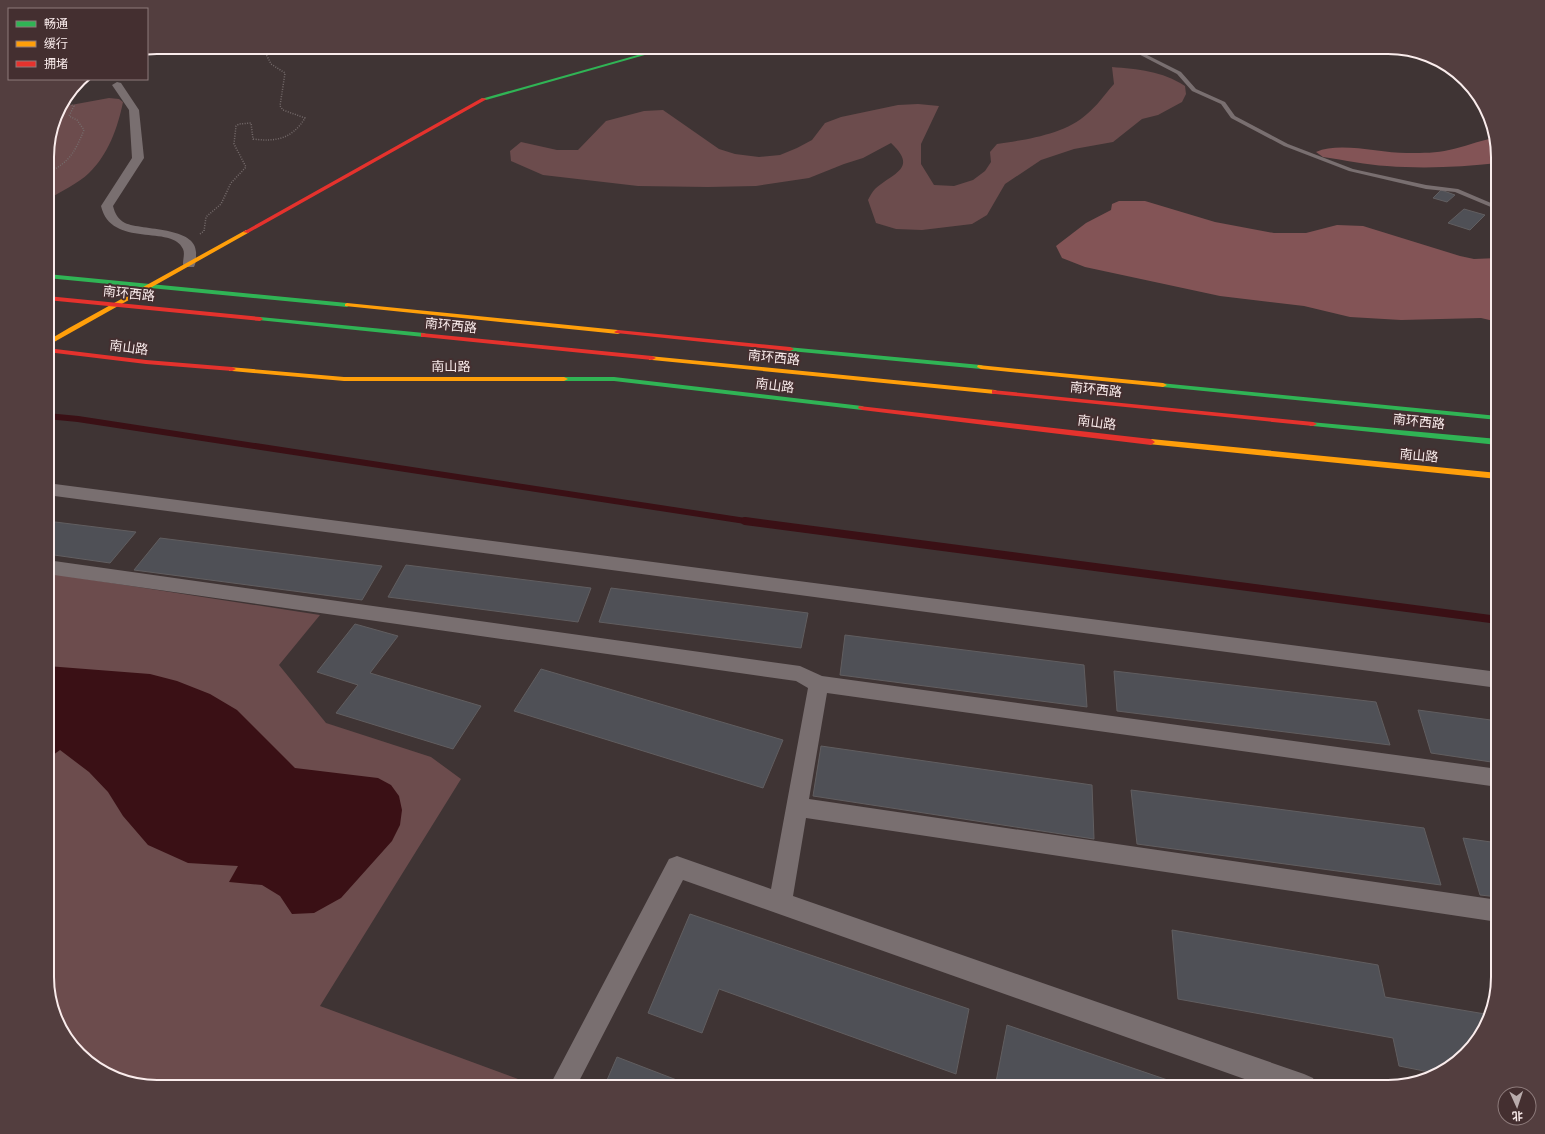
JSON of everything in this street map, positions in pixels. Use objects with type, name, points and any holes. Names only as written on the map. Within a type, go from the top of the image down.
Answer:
[{"type":"main road","points":[[54,340],[95,314],[189,264],[479,100],[647,54]]},
{"type":"main road","name":"南环西路","points":[[54,277],[1491,417]]},
{"type":"main road","name":"南环西路","points":[[54,299],[1491,441]]},
{"type":"main road","name":"南山路","points":[[54,351],[146,362],[344,379],[614,379],[1197,447],[1491,475]]},
{"type":"street","points":[[117,85],[134,110],[138,158],[108,206],[110,217],[121,226],[140,231],[165,233],[180,237],[189,244],[192,253],[189,264]]},
{"type":"street","points":[[54,490],[1491,679]]},
{"type":"street","points":[[54,568],[800,674],[819,684],[1491,777]]},
{"type":"street","points":[[780,904],[819,684]]},
{"type":"street","points":[[797,807],[1491,911]]},
{"type":"street","points":[[566,1080],[677,867],[1284,1080]]},
{"type":"lane","points":[[1141,54],[1179,73],[1194,90],[1223,103],[1232,117],[1286,145],[1351,170],[1426,188],[1456,190],[1491,205]]},
{"type":"path","points":[[183,240],[197,237],[204,231],[206,217],[221,204],[231,183],[246,167],[234,144],[236,126],[239,124],[251,123],[253,139],[278,140],[291,134],[305,118],[283,110],[280,106],[285,73],[271,64],[266,54]]},
{"type":"path","points":[[54,170],[73,156],[84,130],[77,120],[69,116],[74,106],[69,104]]},
{"type":"shaded area","points":[[1112,67],[1140,70],[1168,77],[1185,86],[1186,94],[1182,102],[1158,115],[1142,119],[1113,142],[1074,149],[1041,160],[1005,184],[987,215],[972,224],[922,230],[896,229],[876,223],[868,200],[875,189],[900,170],[903,165],[903,159],[891,143],[863,158],[809,178],[756,186],[638,186],[543,175],[511,161],[510,151],[521,142],[557,150],[578,150],[606,121],[644,111],[663,110],[719,149],[735,154],[759,157],[780,155],[812,140],[825,123],[841,117],[898,105],[918,104],[939,106],[921,144],[921,164],[934,185],[954,186],[973,180],[985,171],[991,162],[990,152],[997,144],[1045,135],[1068,127],[1078,121],[1094,107],[1114,84]]},
{"type":"shaded area","points":[[109,98],[119,99],[123,102],[115,131],[102,158],[85,177],[54,196],[55,143],[57,130],[68,106]]},
{"type":"shaded area","points":[[1489,139],[1491,164],[1471,166],[1401,167],[1363,164],[1323,157],[1316,152],[1326,149],[1349,148],[1399,153],[1435,152],[1455,149]]},
{"type":"shaded area","points":[[1119,201],[1145,201],[1215,222],[1274,233],[1306,233],[1337,225],[1363,226],[1460,256],[1474,259],[1491,258],[1491,320],[1481,318],[1401,320],[1350,317],[1304,306],[1220,296],[1085,267],[1062,258],[1056,246],[1086,223],[1111,210],[1112,204]]},
{"type":"shaded area","points":[[54,574],[320,615],[279,665],[326,723],[431,757],[461,779],[320,1006],[518,1079],[143,1079],[124,1075],[105,1066],[89,1055],[79,1045],[62,1017],[57,1004],[54,984]]},
{"type":"shaded area","points":[[54,667],[150,674],[177,681],[210,694],[237,710],[295,768],[378,778],[391,785],[399,796],[402,810],[400,825],[392,841],[341,898],[314,913],[292,914],[280,896],[262,885],[229,882],[238,866],[188,863],[148,845],[123,816],[108,792],[89,772],[60,750],[54,754]]},
{"type":"building","points":[[1441,190],[1455,195],[1447,202],[1433,198]]},
{"type":"building","points":[[1464,209],[1485,215],[1470,230],[1448,223]]},
{"type":"building","points":[[54,522],[136,532],[110,563],[54,555]]},
{"type":"building","points":[[160,538],[382,566],[362,600],[134,570]]},
{"type":"building","points":[[406,565],[591,588],[578,622],[388,597]]},
{"type":"building","points":[[611,588],[808,613],[801,648],[599,622]]},
{"type":"building","points":[[355,624],[398,636],[370,673],[481,706],[453,749],[336,713],[358,685],[317,672]]},
{"type":"building","points":[[845,635],[1084,665],[1087,707],[840,675]]},
{"type":"building","points":[[541,669],[783,740],[763,788],[514,711]]},
{"type":"building","points":[[1114,671],[1376,702],[1390,745],[1117,711]]},
{"type":"building","points":[[1418,710],[1491,720],[1491,762],[1431,753]]},
{"type":"building","points":[[821,746],[1092,785],[1094,839],[813,796]]},
{"type":"building","points":[[1131,790],[1424,828],[1441,885],[1137,844]]},
{"type":"building","points":[[1463,838],[1491,842],[1491,896],[1480,895]]},
{"type":"building","points":[[690,914],[969,1009],[956,1074],[719,989],[702,1033],[648,1013]]},
{"type":"building","points":[[1172,930],[1378,965],[1385,997],[1484,1014],[1477,1029],[1466,1045],[1445,1063],[1428,1072],[1399,1066],[1393,1038],[1178,999]]},
{"type":"building","points":[[1007,1025],[1168,1080],[996,1080]]},
{"type":"building","points":[[617,1057],[677,1080],[607,1080]]},
{"type":"waterway","points":[[54,417],[78,419],[748,521]]},
{"type":"waterway","points":[[748,521],[1491,619]]},
{"type":"traffic: fast","points":[[484,99],[646,54]]},
{"type":"traffic: fast","points":[[54,277],[347,305]]},
{"type":"traffic: fast","points":[[260,319],[424,335]]},
{"type":"traffic: fast","points":[[790,349],[981,367]]},
{"type":"traffic: fast","points":[[564,379],[614,379],[862,408]]},
{"type":"traffic: fast","points":[[1163,385],[1491,417]]},
{"type":"traffic: fast","points":[[1313,424],[1491,441]]},
{"type":"traffic: slow","points":[[54,340],[246,232]]},
{"type":"traffic: slow","points":[[347,305],[618,332]]},
{"type":"traffic: slow","points":[[652,358],[995,392]]},
{"type":"traffic: slow","points":[[981,367],[1163,385]]},
{"type":"traffic: slow","points":[[232,369],[344,379],[564,379]]},
{"type":"traffic: slow","points":[[1151,442],[1491,475]]},
{"type":"traffic: jam","points":[[246,232],[484,99]]},
{"type":"traffic: jam","points":[[54,299],[260,319]]},
{"type":"traffic: jam","points":[[618,332],[790,349]]},
{"type":"traffic: jam","points":[[424,335],[652,358]]},
{"type":"traffic: jam","points":[[54,351],[146,362],[232,369]]},
{"type":"traffic: jam","points":[[995,392],[1313,424]]},
{"type":"traffic: jam","points":[[862,408],[1151,442]]}]
